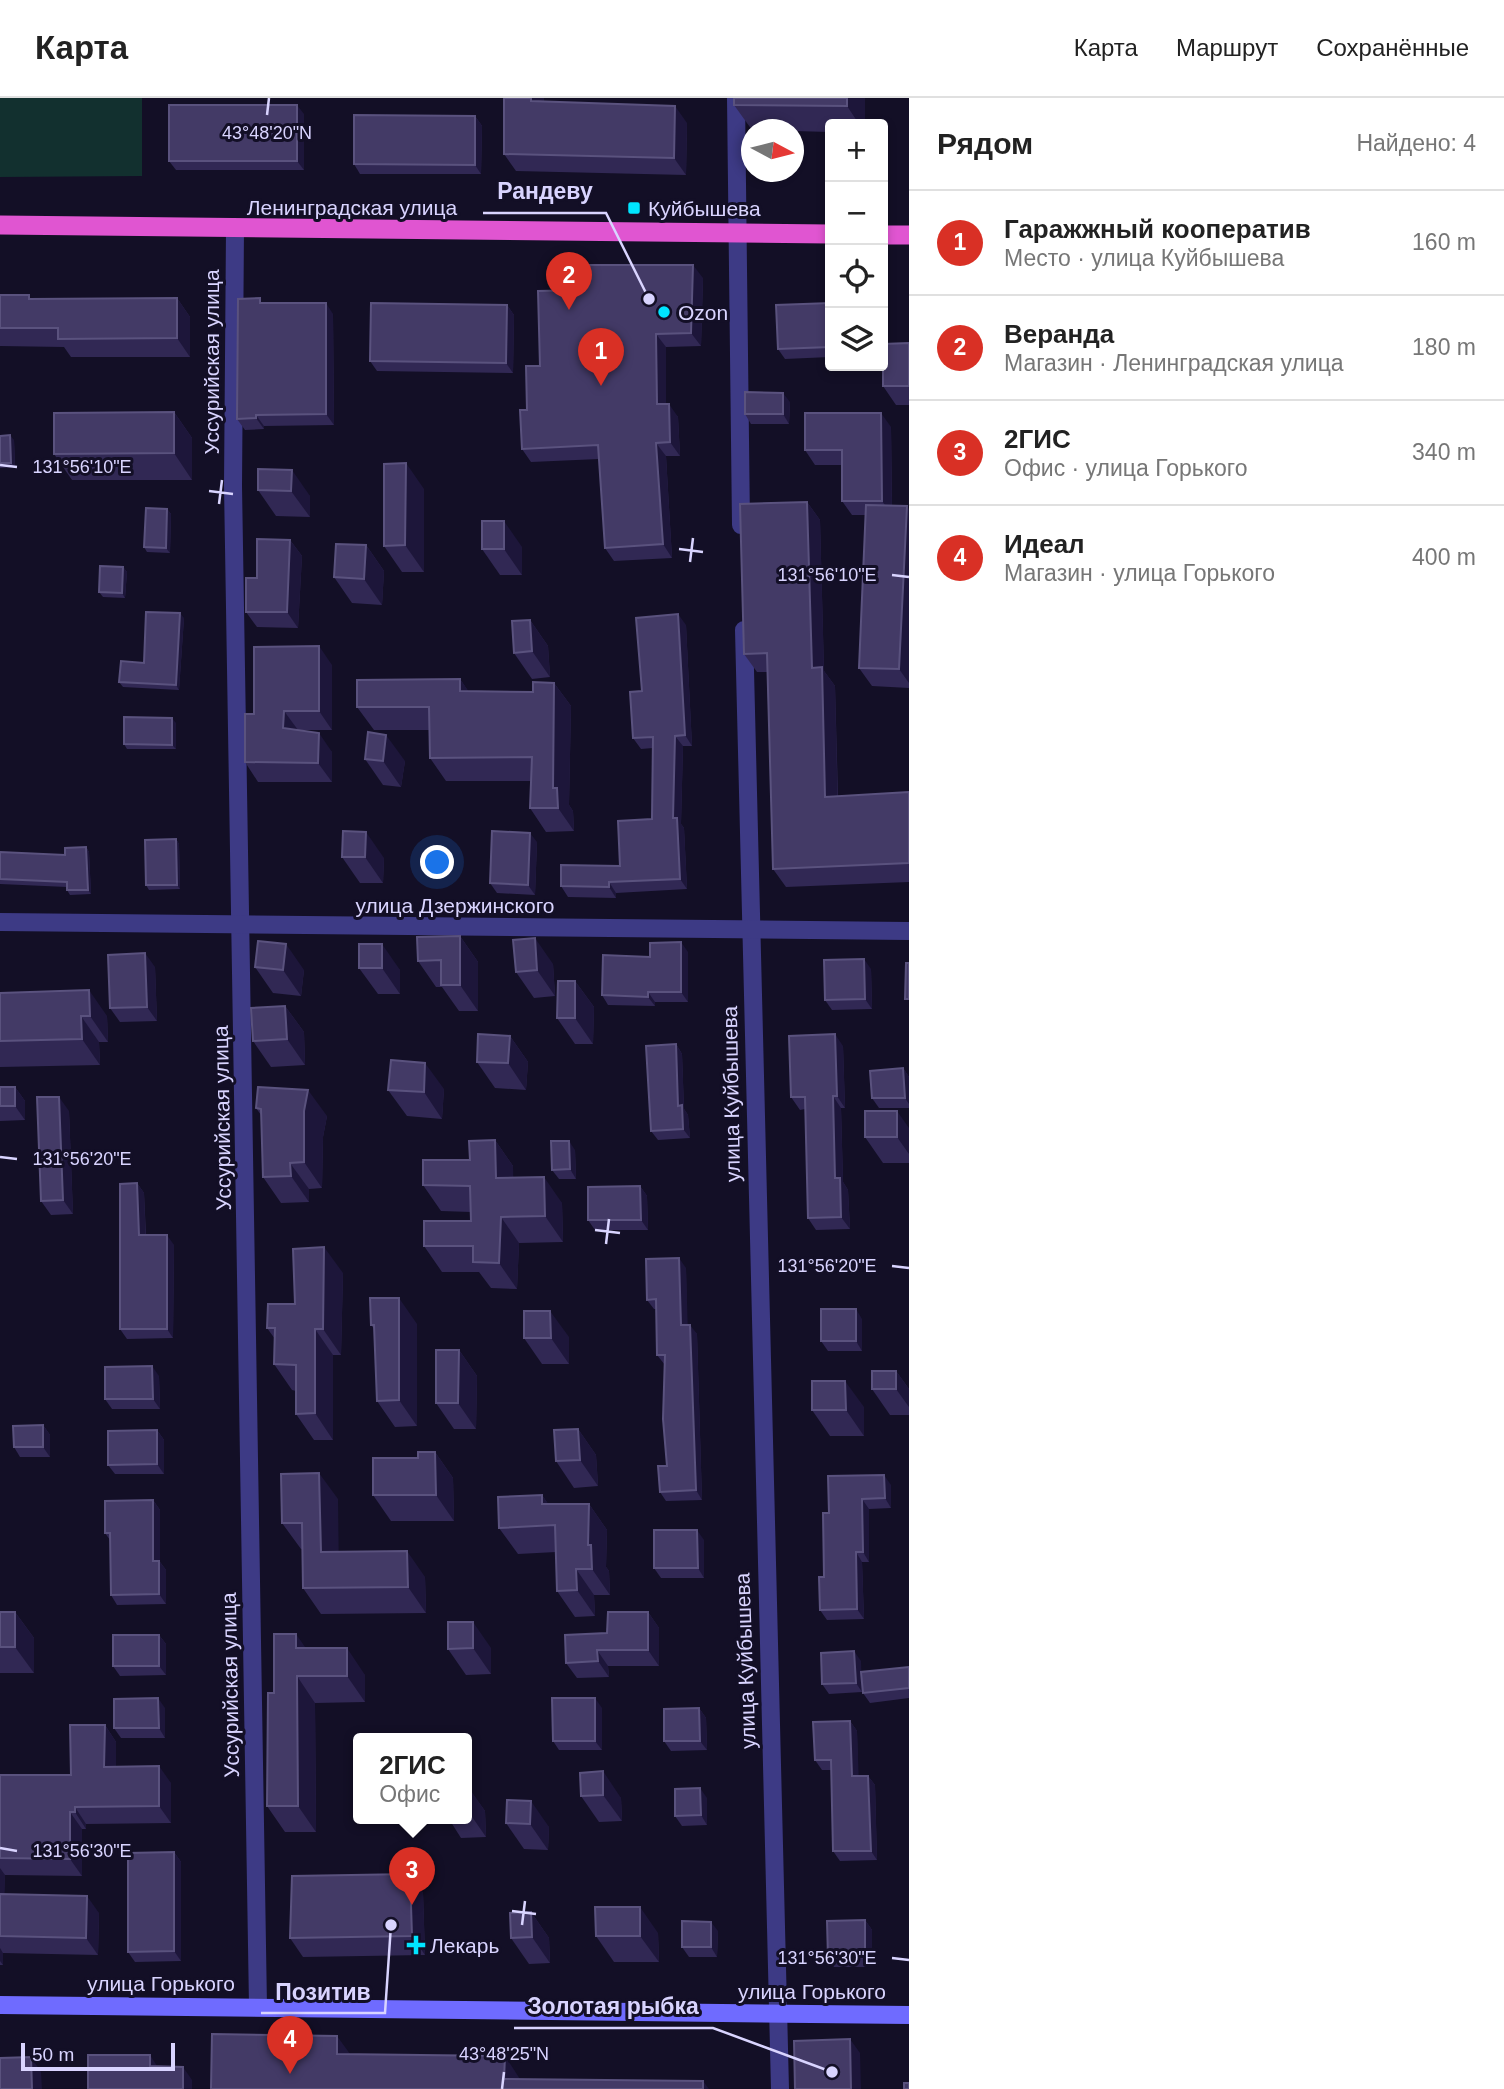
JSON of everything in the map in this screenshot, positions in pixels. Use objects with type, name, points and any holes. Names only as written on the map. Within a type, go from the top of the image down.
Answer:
[{"type":"highway","name":"Ленинградская улица","points":[[0,225],[825,234]]},
{"type":"highway","points":[[888,235],[909,235]]},
{"type":"main road","name":"улица Горького","points":[[0,2005],[909,2015]]},
{"type":"street","points":[[736,98],[742,545]]},
{"type":"street","name":"Уссурийская улица","points":[[235,229],[233,420],[258,2006]]},
{"type":"street","name":"улица Куйбышева","points":[[743,613],[780,2089]]},
{"type":"street","name":"улица Дзержинского","points":[[0,922],[909,931]]},
{"type":"green space","points":[[0,98],[142,98],[142,176],[0,177]]},
{"type":"building","points":[[504,98],[675,106],[674,158],[504,154]]},
{"type":"building","points":[[734,98],[847,98],[847,106],[734,105]]},
{"type":"building","points":[[169,105],[297,105],[297,161],[169,161]]},
{"type":"building","points":[[354,115],[475,116],[475,165],[354,164]]},
{"type":"building","points":[[585,265],[693,265],[691,333],[656,334],[657,404],[669,404],[670,442],[656,443],[663,544],[605,548],[598,445],[522,449],[520,410],[527,410],[526,366],[540,366],[538,291],[585,290]]},
{"type":"building","points":[[0,295],[29,295],[29,299],[177,298],[177,338],[58,339],[58,328],[0,328]]},
{"type":"building","points":[[260,298],[260,303],[326,303],[326,414],[256,415],[256,418],[237,419],[238,299]]},
{"type":"building","points":[[371,303],[507,305],[506,363],[370,361]]},
{"type":"building","points":[[825,303],[825,347],[778,349],[776,305]]},
{"type":"building","points":[[909,343],[909,386],[883,386],[883,371],[888,371],[888,344]]},
{"type":"building","points":[[745,392],[783,393],[783,414],[745,414]]},
{"type":"building","points":[[174,412],[174,453],[54,454],[54,413]]},
{"type":"building","points":[[805,413],[881,413],[882,501],[842,501],[842,450],[805,450]]},
{"type":"building","points":[[10,435],[11,463],[0,463],[0,436]]},
{"type":"building","points":[[406,463],[405,545],[384,546],[384,464]]},
{"type":"building","points":[[258,469],[292,470],[291,491],[258,490]]},
{"type":"building","points":[[807,502],[812,668],[822,667],[825,797],[909,792],[909,863],[773,869],[767,653],[744,654],[740,504]]},
{"type":"building","points":[[866,505],[907,506],[899,669],[859,668]]},
{"type":"building","points":[[146,508],[167,509],[166,548],[144,547]]},
{"type":"building","points":[[482,521],[504,521],[504,549],[482,549]]},
{"type":"building","points":[[257,539],[290,540],[287,612],[246,612],[246,578],[257,578]]},
{"type":"building","points":[[336,544],[366,545],[364,579],[334,577]]},
{"type":"building","points":[[100,566],[123,567],[122,593],[99,592]]},
{"type":"building","points":[[146,612],[180,613],[176,685],[119,682],[121,661],[144,663]]},
{"type":"building","points":[[678,614],[685,735],[675,736],[673,818],[677,818],[680,879],[609,882],[609,887],[561,886],[561,865],[620,866],[618,821],[652,819],[653,737],[633,738],[630,692],[642,691],[636,618]]},
{"type":"building","points":[[530,620],[532,651],[514,653],[512,621]]},
{"type":"building","points":[[319,646],[319,711],[284,711],[283,728],[319,733],[318,763],[245,762],[245,714],[254,714],[254,647]]},
{"type":"building","points":[[460,679],[460,691],[533,692],[533,682],[554,683],[553,788],[557,788],[558,808],[530,808],[532,757],[430,758],[429,707],[357,707],[357,680]]},
{"type":"building","points":[[124,717],[172,718],[172,745],[124,744]]},
{"type":"building","points":[[368,732],[386,735],[383,761],[365,759]]},
{"type":"building","points":[[343,831],[366,832],[365,857],[342,857]]},
{"type":"building","points":[[492,831],[530,833],[528,885],[490,883]]},
{"type":"building","points":[[176,839],[177,885],[146,885],[145,840]]},
{"type":"building","points":[[86,847],[88,890],[67,890],[67,882],[0,879],[0,852],[65,855],[65,848]]},
{"type":"building","points":[[460,936],[460,985],[441,985],[441,960],[418,961],[417,937]]},
{"type":"building","points":[[535,938],[537,970],[516,972],[513,940]]},
{"type":"building","points":[[258,941],[286,944],[283,970],[255,967]]},
{"type":"building","points":[[681,942],[681,992],[648,992],[648,997],[602,995],[603,955],[650,957],[650,943]]},
{"type":"building","points":[[359,944],[382,944],[382,968],[359,968]]},
{"type":"building","points":[[145,953],[147,1007],[110,1008],[108,955]]},
{"type":"building","points":[[864,959],[865,999],[825,1000],[824,960]]},
{"type":"building","points":[[906,963],[909,963],[909,999],[905,999]]},
{"type":"building","points":[[558,981],[575,981],[575,1018],[557,1018]]},
{"type":"building","points":[[89,990],[90,1016],[81,1016],[82,1039],[0,1041],[0,993]]},
{"type":"building","points":[[285,1006],[287,1039],[253,1041],[251,1008]]},
{"type":"building","points":[[478,1034],[510,1036],[508,1063],[477,1062]]},
{"type":"building","points":[[835,1034],[835,1178],[840,1178],[841,1217],[808,1218],[805,1097],[791,1097],[789,1036]]},
{"type":"building","points":[[676,1044],[678,1106],[682,1105],[683,1129],[651,1131],[646,1046]]},
{"type":"building","points":[[391,1060],[425,1063],[424,1092],[388,1090]]},
{"type":"building","points":[[903,1068],[905,1098],[872,1098],[870,1071]]},
{"type":"building","points":[[0,1087],[15,1087],[15,1106],[0,1106]]},
{"type":"building","points":[[258,1087],[308,1090],[304,1111],[304,1162],[290,1163],[291,1176],[263,1177],[261,1109],[256,1108]]},
{"type":"building","points":[[37,1097],[59,1097],[63,1200],[41,1201]]},
{"type":"building","points":[[865,1111],[897,1111],[897,1137],[865,1137]]},
{"type":"building","points":[[495,1140],[496,1178],[544,1177],[545,1216],[501,1217],[499,1263],[473,1262],[473,1246],[424,1246],[424,1221],[471,1221],[470,1186],[423,1185],[423,1160],[470,1160],[469,1141]]},
{"type":"building","points":[[551,1141],[569,1141],[570,1169],[552,1170]]},
{"type":"building","points":[[137,1183],[139,1235],[167,1235],[167,1329],[120,1329],[120,1184]]},
{"type":"building","points":[[640,1186],[641,1220],[588,1220],[588,1187]]},
{"type":"building","points":[[324,1247],[323,1329],[315,1329],[315,1413],[296,1414],[296,1365],[274,1364],[275,1328],[267,1328],[268,1304],[295,1304],[293,1249]]},
{"type":"building","points":[[679,1258],[681,1325],[690,1325],[696,1490],[660,1492],[658,1466],[667,1466],[663,1419],[665,1355],[657,1355],[656,1299],[647,1300],[646,1259]]},
{"type":"building","points":[[370,1298],[399,1298],[399,1400],[377,1401],[374,1325],[371,1325]]},
{"type":"building","points":[[821,1309],[856,1309],[856,1341],[821,1341]]},
{"type":"building","points":[[524,1311],[550,1311],[551,1338],[524,1338]]},
{"type":"building","points":[[436,1350],[459,1350],[458,1403],[436,1403]]},
{"type":"building","points":[[152,1366],[153,1399],[105,1399],[105,1367]]},
{"type":"building","points":[[872,1371],[896,1371],[896,1389],[872,1389]]},
{"type":"building","points":[[812,1381],[845,1381],[846,1410],[812,1410]]},
{"type":"building","points":[[43,1425],[43,1447],[14,1447],[13,1426]]},
{"type":"building","points":[[578,1429],[580,1460],[556,1461],[554,1430]]},
{"type":"building","points":[[157,1430],[157,1464],[108,1465],[108,1431]]},
{"type":"building","points":[[418,1452],[435,1452],[436,1495],[373,1495],[373,1458],[418,1458]]},
{"type":"building","points":[[319,1473],[321,1552],[407,1551],[408,1587],[303,1588],[302,1523],[282,1523],[281,1474]]},
{"type":"building","points":[[884,1475],[885,1498],[862,1499],[863,1552],[856,1552],[857,1609],[820,1610],[819,1577],[824,1577],[823,1513],[829,1513],[828,1476]]},
{"type":"building","points":[[542,1495],[542,1504],[589,1504],[588,1545],[591,1545],[592,1569],[576,1569],[577,1590],[557,1591],[555,1525],[499,1528],[498,1497]]},
{"type":"building","points":[[153,1500],[153,1561],[159,1561],[159,1594],[111,1595],[110,1533],[105,1533],[105,1501]]},
{"type":"building","points":[[654,1530],[697,1530],[698,1568],[654,1568]]},
{"type":"building","points":[[0,1612],[15,1612],[15,1647],[0,1647]]},
{"type":"building","points":[[608,1612],[648,1612],[648,1650],[597,1650],[598,1661],[566,1663],[565,1635],[607,1633]]},
{"type":"building","points":[[448,1622],[473,1622],[473,1648],[448,1649]]},
{"type":"building","points":[[274,1634],[296,1634],[296,1648],[347,1648],[347,1676],[297,1676],[298,1806],[267,1806],[268,1693],[274,1693]]},
{"type":"building","points":[[113,1635],[159,1635],[159,1666],[113,1666]]},
{"type":"building","points":[[854,1651],[856,1683],[822,1684],[821,1653]]},
{"type":"building","points":[[909,1667],[909,1688],[863,1693],[861,1672]]},
{"type":"building","points":[[158,1698],[159,1728],[114,1728],[114,1699]]},
{"type":"building","points":[[552,1698],[595,1698],[595,1741],[553,1741]]},
{"type":"building","points":[[699,1708],[700,1741],[664,1741],[664,1709]]},
{"type":"building","points":[[850,1721],[852,1776],[868,1776],[871,1851],[833,1851],[831,1760],[815,1760],[813,1722]]},
{"type":"building","points":[[70,1725],[105,1725],[104,1767],[159,1766],[159,1806],[75,1807],[75,1812],[70,1812],[70,1859],[0,1858],[0,1775],[71,1775]]},
{"type":"building","points":[[603,1771],[603,1795],[581,1796],[580,1773]]},
{"type":"building","points":[[700,1788],[701,1815],[675,1816],[675,1789]]},
{"type":"building","points":[[507,1800],[531,1801],[530,1824],[506,1823]]},
{"type":"building","points":[[174,1852],[174,1951],[128,1952],[128,1853]]},
{"type":"building","points":[[410,1874],[412,1936],[290,1938],[292,1876]]},
{"type":"building","points":[[0,1894],[87,1896],[86,1938],[0,1936]]},
{"type":"building","points":[[595,1907],[640,1907],[640,1936],[596,1936]]},
{"type":"building","points":[[531,1912],[532,1937],[511,1938],[510,1913]]},
{"type":"building","points":[[865,1920],[865,1957],[828,1958],[827,1921]]},
{"type":"building","points":[[682,1921],[711,1922],[711,1947],[682,1947]]},
{"type":"building","points":[[212,2034],[337,2036],[337,2054],[505,2056],[504,2079],[703,2081],[703,2089],[211,2089]]},
{"type":"building","points":[[850,2039],[851,2089],[795,2089],[794,2041]]},
{"type":"building","points":[[88,2055],[150,2055],[150,2066],[183,2067],[183,2089],[88,2089]]},
{"type":"building","points":[[31,2057],[32,2089],[0,2089],[0,2058]]},
{"type":"place","name":"Куйбышева","points":[[634,208]]},
{"type":"place","name":"Рандеву","points":[[649,299]]},
{"type":"place","name":"Веранда","points":[[569,310]]},
{"type":"place","name":"Ozon","points":[[664,312]]},
{"type":"place","name":"Гаражжный кооператив","points":[[601,386]]},
{"type":"place","name":"2ГИС","points":[[412,1905]]},
{"type":"place","name":"Позитив","points":[[391,1925]]},
{"type":"place","name":"Лекарь","points":[[416,1945]]},
{"type":"place","name":"Золотая рыбка","points":[[832,2072]]},
{"type":"place","name":"Идеал","points":[[290,2074]]}]
